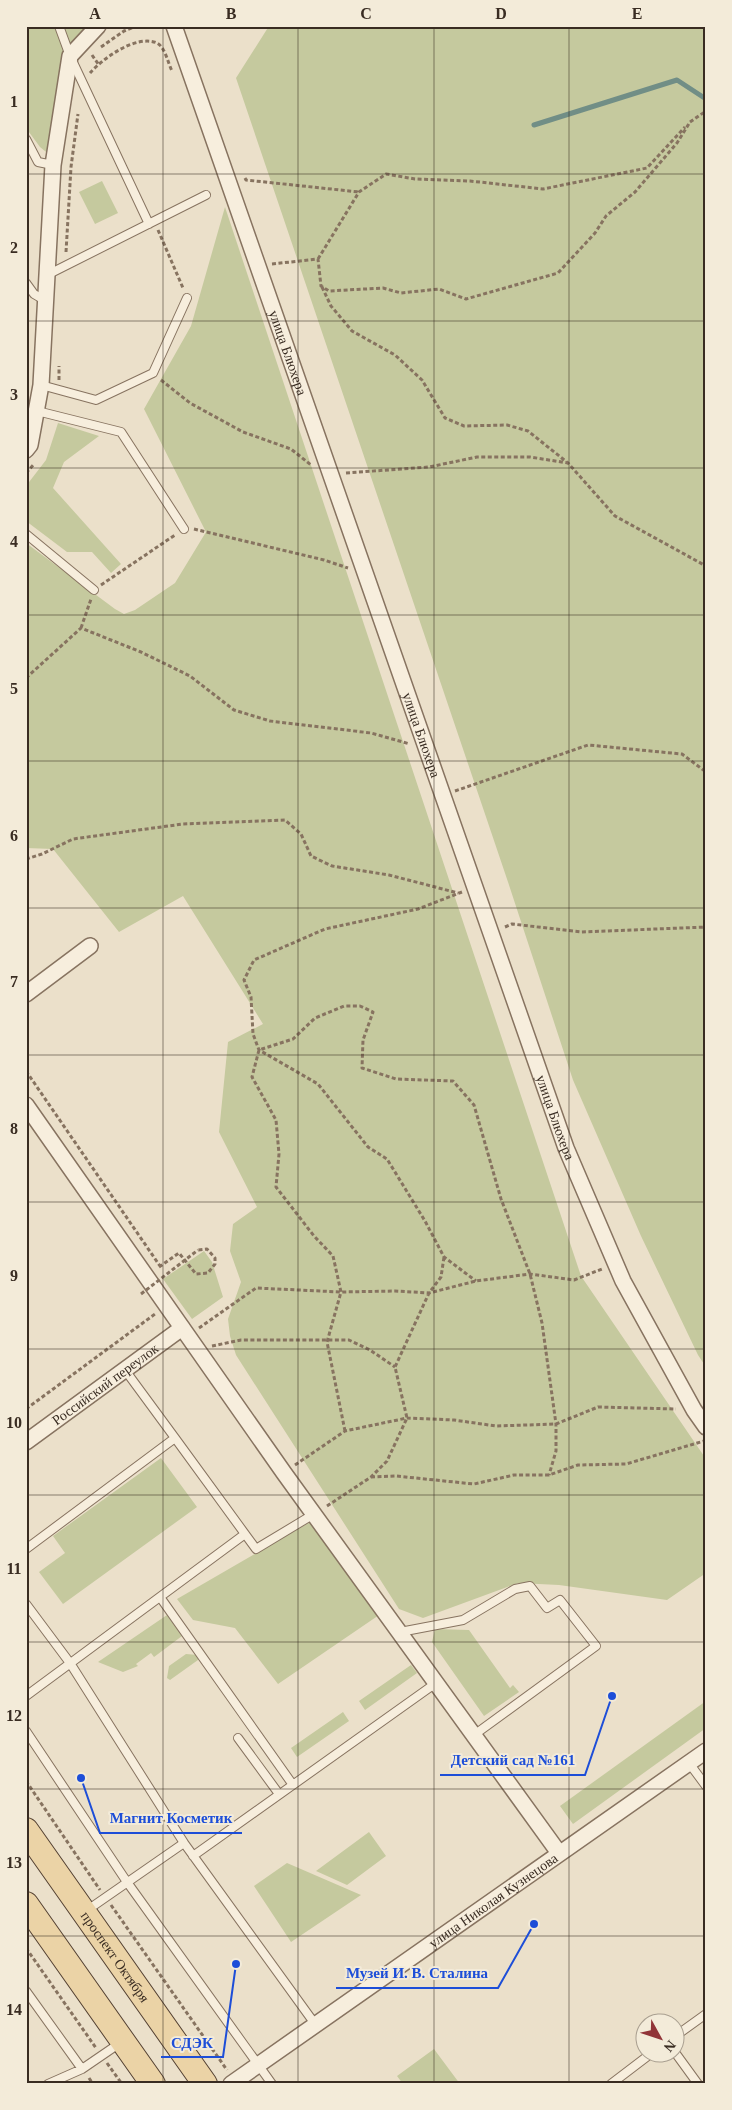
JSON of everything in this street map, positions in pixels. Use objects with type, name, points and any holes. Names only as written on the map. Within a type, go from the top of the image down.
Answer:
[{"type":"main road","name":"проспект Октября","points":[[26,1830],[205,2084]]},
{"type":"main road","points":[[26,1904],[153,2084]]},
{"type":"street","points":[[32,453],[30,445],[41,385],[49,274],[53,166],[70,56],[98,26]]},
{"type":"street","name":"улица Блюхера","points":[[174,26],[566,1148],[623,1281],[694,1410],[706,1427]]},
{"type":"street","points":[[26,994],[90,946]]},
{"type":"street","points":[[26,1106],[314,1514],[560,1853]]},
{"type":"street","name":"Российский переулок","points":[[26,1442],[125,1370],[189,1337]]},
{"type":"street","name":"улица Николая Кузнецова","points":[[233,2082],[706,1751]]},
{"type":"lane","points":[[59,26],[70,56],[152,223]]},
{"type":"lane","points":[[26,139],[38,162],[53,166]]},
{"type":"lane","points":[[49,274],[206,196]]},
{"type":"lane","points":[[26,283],[34,294],[46,301]]},
{"type":"lane","points":[[41,385],[96,400],[153,373],[187,298]]},
{"type":"lane","points":[[37,411],[121,432],[184,529]]},
{"type":"lane","points":[[26,534],[94,590]]},
{"type":"lane","points":[[125,1370],[256,1549],[314,1514]]},
{"type":"lane","points":[[26,1548],[175,1438]]},
{"type":"lane","points":[[26,1696],[246,1534]]},
{"type":"lane","points":[[400,1632],[463,1620],[516,1589],[530,1586],[547,1608],[560,1600],[596,1646],[474,1735]]},
{"type":"lane","points":[[160,1597],[293,1785]]},
{"type":"lane","points":[[26,1604],[70,1663],[184,1843],[315,2024]]},
{"type":"lane","points":[[193,1856],[436,1682]]},
{"type":"lane","points":[[26,1731],[128,1882],[272,2084]]},
{"type":"lane","points":[[238,1738],[279,1794]]},
{"type":"lane","points":[[689,1763],[706,1786]]},
{"type":"lane","points":[[84,1912],[184,1843]]},
{"type":"lane","points":[[26,1991],[82,2069]]},
{"type":"lane","points":[[684,2030],[706,2014]]},
{"type":"lane","points":[[48,2084],[82,2069],[123,2041]]},
{"type":"lane","points":[[610,2084],[640,2062]]},
{"type":"lane","points":[[682,2062],[698,2084]]},
{"type":"path","points":[[92,56],[115,36],[137,26]]},
{"type":"path","points":[[65,266],[71,167],[83,83],[111,53],[129,45],[147,42],[156,43],[162,49],[174,75]]},
{"type":"path","points":[[706,111],[690,122],[647,168],[542,189],[470,181],[415,180],[386,174],[359,192],[318,259],[321,286],[331,306],[352,331],[395,355],[422,380],[445,418],[464,426],[508,425],[528,431],[568,463],[615,516],[706,566]]},
{"type":"path","points":[[321,286],[330,291],[383,288],[401,293],[439,289],[466,299],[558,273],[595,233],[606,216],[635,192],[677,143],[690,122]]},
{"type":"path","points":[[246,180],[359,192]]},
{"type":"path","points":[[152,223],[187,298]]},
{"type":"path","points":[[257,266],[295,260],[318,259]]},
{"type":"path","points":[[58,390],[59,358]]},
{"type":"path","points":[[153,373],[190,403],[243,432],[291,449],[323,475],[429,467],[477,457],[530,457],[568,463]]},
{"type":"path","points":[[26,473],[32,453]]},
{"type":"path","points":[[26,678],[81,628],[94,590],[184,529],[200,529],[324,560],[356,570]]},
{"type":"path","points":[[81,628],[141,652],[190,676],[234,710],[270,721],[371,733],[416,746]]},
{"type":"path","points":[[473,785],[588,745],[682,754],[706,772]]},
{"type":"path","points":[[26,859],[42,854],[74,839],[183,824],[285,820],[301,834],[312,856],[332,866],[389,876],[458,893]]},
{"type":"path","points":[[345,1432],[327,1342],[341,1292],[334,1256],[314,1236],[276,1187],[279,1154],[276,1120],[252,1077],[259,1050],[253,1034],[251,997],[244,980],[254,960],[325,929],[418,909],[465,891]]},
{"type":"path","points":[[512,924],[581,932],[706,927]]},
{"type":"path","points":[[259,1050],[293,1039],[315,1018],[344,1006],[360,1006],[373,1012],[363,1040],[362,1068],[396,1079],[453,1081],[474,1105],[501,1199],[530,1274],[542,1323],[556,1424],[556,1451],[549,1475]]},
{"type":"path","points":[[259,1050],[318,1084],[368,1147],[387,1159],[444,1257],[476,1281]]},
{"type":"path","points":[[26,1071],[160,1266]]},
{"type":"path","points":[[140,1294],[198,1250],[207,1249],[215,1258],[215,1264],[208,1273],[196,1274],[179,1253],[146,1278]]},
{"type":"path","points":[[314,1514],[371,1478],[387,1461],[407,1418],[395,1367],[430,1293],[441,1277],[444,1257]]},
{"type":"path","points":[[189,1337],[256,1288],[341,1292],[395,1291],[430,1293],[476,1281],[530,1274],[574,1280],[602,1269]]},
{"type":"path","points":[[26,1409],[155,1315],[158,1310]]},
{"type":"path","points":[[189,1337],[327,1342],[349,1340],[370,1350],[395,1367]]},
{"type":"path","points":[[284,1472],[345,1432],[407,1418],[454,1420],[496,1426],[556,1424],[598,1407],[684,1409]]},
{"type":"path","points":[[371,1478],[396,1476],[474,1484],[514,1475],[549,1475],[578,1465],[626,1464],[706,1441]]},
{"type":"path","points":[[26,1781],[233,2082]]},
{"type":"path","points":[[26,1948],[122,2084]]},
{"type":"green space","points":[[26,26],[91,26],[73,44],[51,156],[40,147],[26,128]]},
{"type":"green space","points":[[269,26],[706,26],[706,1367],[698,1355],[641,1236],[573,1080],[508,882],[236,78]]},
{"type":"green space","points":[[102,181],[118,213],[95,224],[79,192]]},
{"type":"green space","points":[[225,207],[581,1276],[706,1459],[706,1573],[667,1600],[559,1585],[518,1583],[423,1618],[399,1609],[236,1355],[230,1336],[228,1319],[241,1282],[230,1251],[233,1224],[257,1207],[219,1132],[228,1042],[263,1024],[183,896],[119,932],[53,849],[26,848],[26,543],[124,614],[135,610],[175,583],[206,532],[144,409],[191,326]]},
{"type":"green space","points":[[58,423],[99,436],[64,462],[53,488],[121,564],[111,573],[92,552],[67,552],[26,521],[26,486],[46,460]]},
{"type":"green space","points":[[204,1251],[212,1262],[223,1297],[192,1319],[163,1279]]},
{"type":"green space","points":[[161,1458],[197,1507],[63,1604],[39,1572],[65,1553],[53,1536]]},
{"type":"green space","points":[[312,1521],[382,1613],[278,1684],[235,1628],[193,1620],[177,1599]]},
{"type":"green space","points":[[167,1615],[182,1636],[154,1657],[151,1653],[136,1664],[138,1666],[123,1672],[98,1662]]},
{"type":"green space","points":[[435,1629],[469,1630],[510,1688],[513,1685],[519,1692],[484,1716],[432,1642]]},
{"type":"green space","points":[[186,1654],[198,1655],[198,1660],[170,1680],[167,1678],[169,1666]]},
{"type":"green space","points":[[411,1665],[417,1673],[365,1710],[359,1701]]},
{"type":"green space","points":[[706,1701],[706,1728],[573,1824],[560,1806]]},
{"type":"green space","points":[[343,1712],[349,1721],[297,1757],[291,1748]]},
{"type":"green space","points":[[369,1832],[386,1856],[347,1885],[316,1871]]},
{"type":"green space","points":[[287,1863],[361,1895],[291,1942],[254,1886]]},
{"type":"green space","points":[[434,2049],[460,2084],[403,2084],[397,2076]]},
{"type":"waterway","points":[[534,125],[677,80],[706,99]]},
{"type":"place","name":"Детский сад №161","points":[[612,1696]]},
{"type":"place","name":"Магнит Косметик","points":[[81,1778]]},
{"type":"place","name":"Музей И. В. Сталина","points":[[534,1924]]},
{"type":"place","name":"СДЭК","points":[[236,1964]]}]
